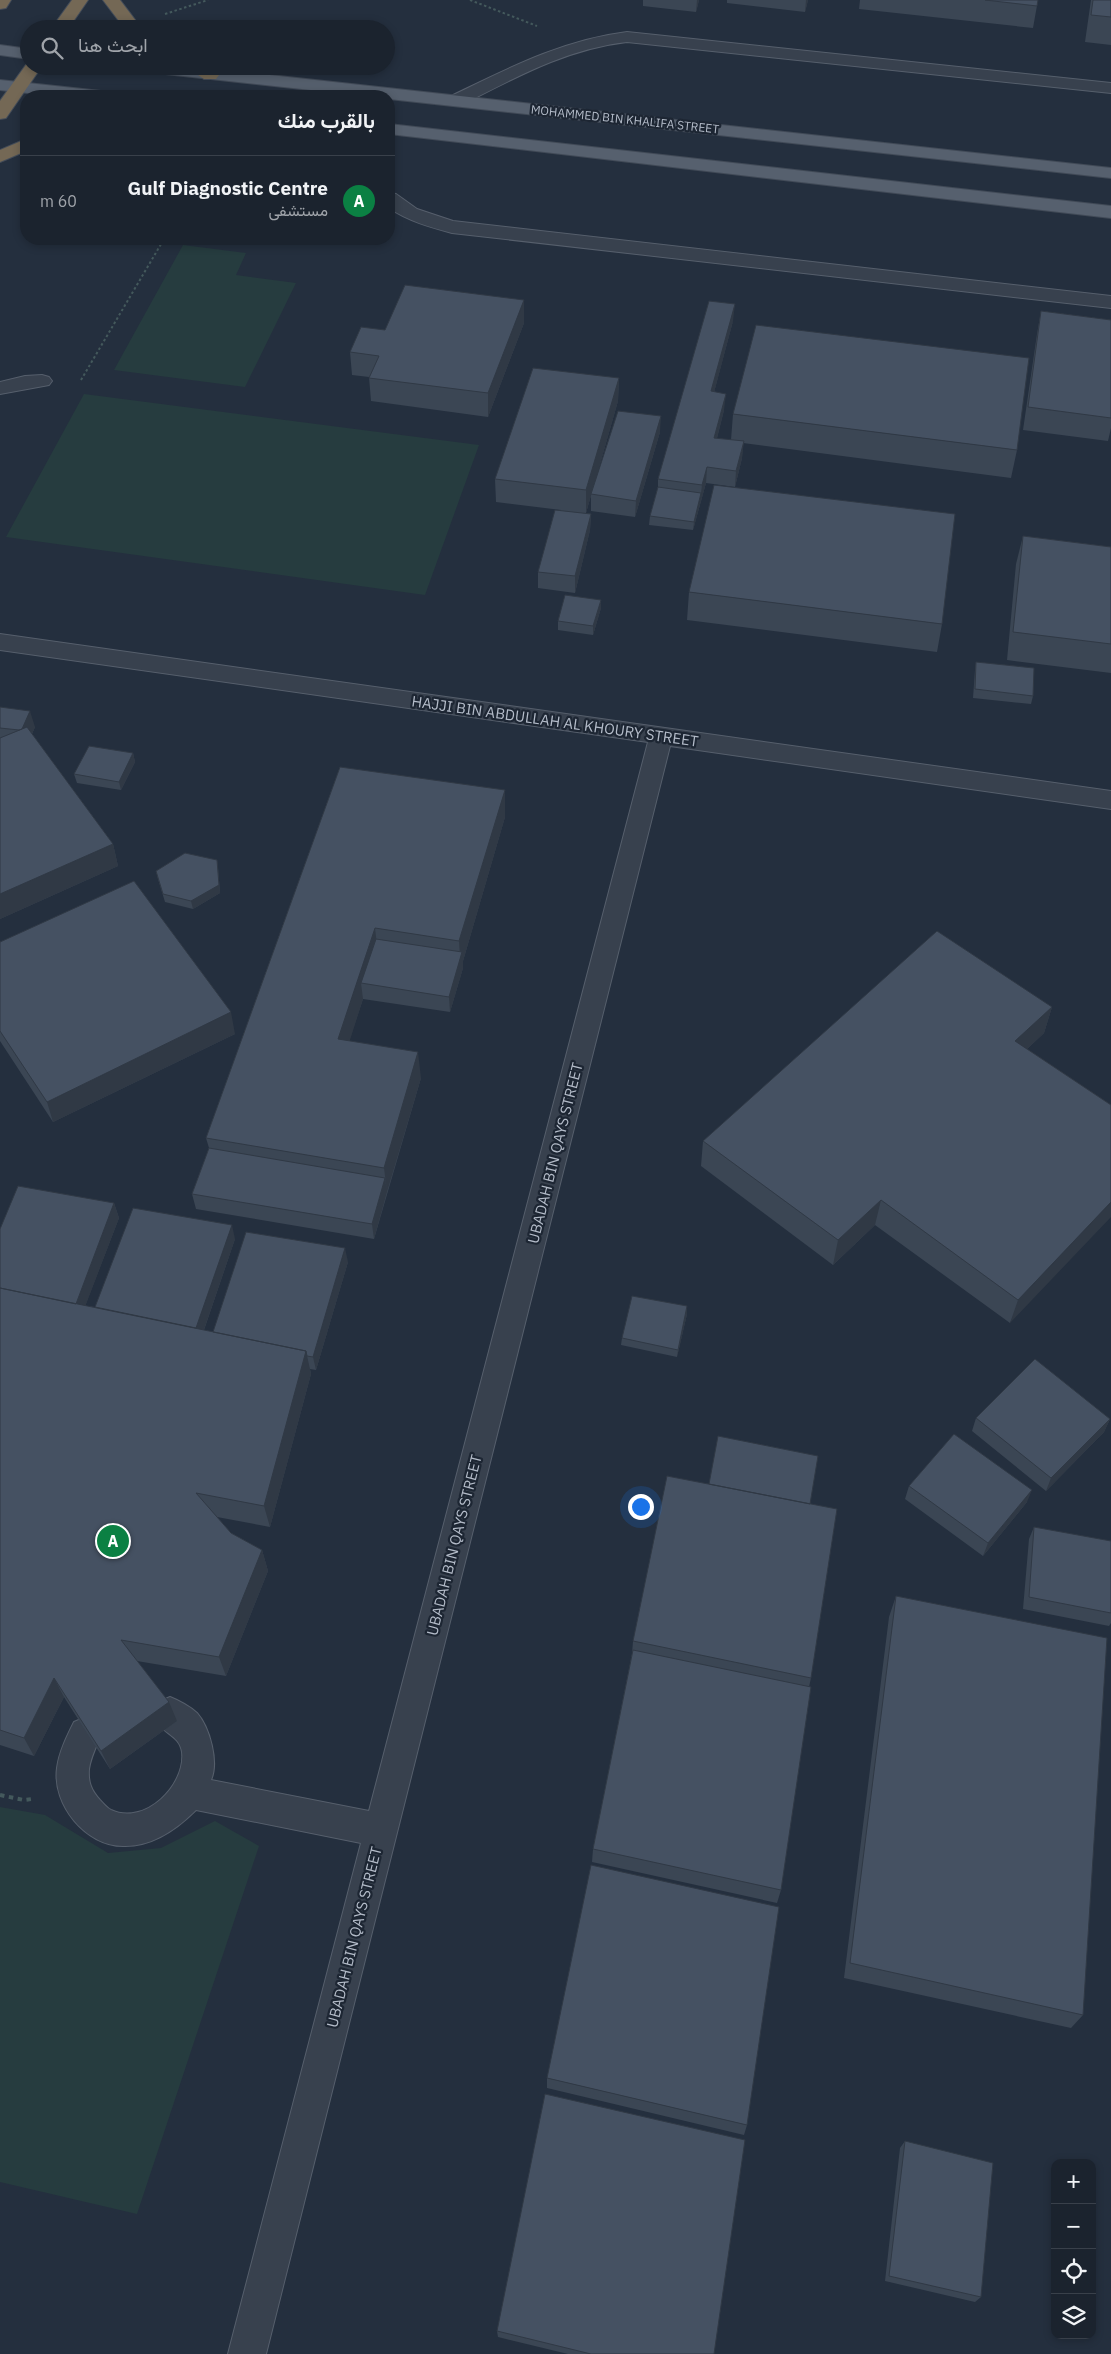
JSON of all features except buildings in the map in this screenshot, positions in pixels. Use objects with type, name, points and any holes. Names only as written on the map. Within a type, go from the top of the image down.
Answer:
[{"type":"highway","points":[[0,4],[3,0]]},
{"type":"highway","points":[[66,20],[80,0]]},
{"type":"highway","points":[[111,0],[127,20]]},
{"type":"highway","points":[[0,114],[27,75]]},
{"type":"highway","points":[[0,157],[20,147]]},
{"type":"main road","points":[[0,50],[20,53]]},
{"type":"main road","name":"MOHAMMED BIN KHALIFA STREET","points":[[210,75],[351,90]]},
{"type":"main road","points":[[0,85],[52,90]]},
{"type":"main road","name":"MOHAMMED BIN KHALIFA STREET","points":[[395,95],[1111,173]]},
{"type":"main road","points":[[395,130],[1111,212]]},
{"type":"street","points":[[455,101],[560,50],[592,41],[627,37],[1111,88]]},
{"type":"street","points":[[395,202],[417,217],[452,227],[1111,302]]},
{"type":"street","points":[[0,388],[25,382],[42,381]]},
{"type":"street","name":"HAJJI BIN ABDULLAH AL KHOURY STREET","points":[[0,642],[1111,800]]},
{"type":"street","name":"UBADAH BIN QAYS STREET","points":[[247,2354],[661,736]]},
{"type":"street","points":[[86,1733],[76,1752],[71,1773],[75,1794],[87,1813],[106,1826],[129,1830],[152,1825],[174,1812],[190,1792],[197,1770],[197,1747],[188,1727],[170,1713]]},
{"type":"street","points":[[190,1792],[381,1830]]},
{"type":"path","points":[[161,15],[208,0]]},
{"type":"path","points":[[77,386],[160,245]]},
{"type":"green space","points":[[183,245],[246,253],[236,275],[296,283],[245,387],[114,370]]},
{"type":"green space","points":[[84,394],[479,445],[425,595],[6,537]]},
{"type":"green space","points":[[0,1807],[45,1815],[108,1853],[161,1848],[215,1821],[259,1846],[137,2214],[0,2182]]},
{"type":"place","name":"Gulf Diagnostic Centre","points":[[113,1541]]}]
